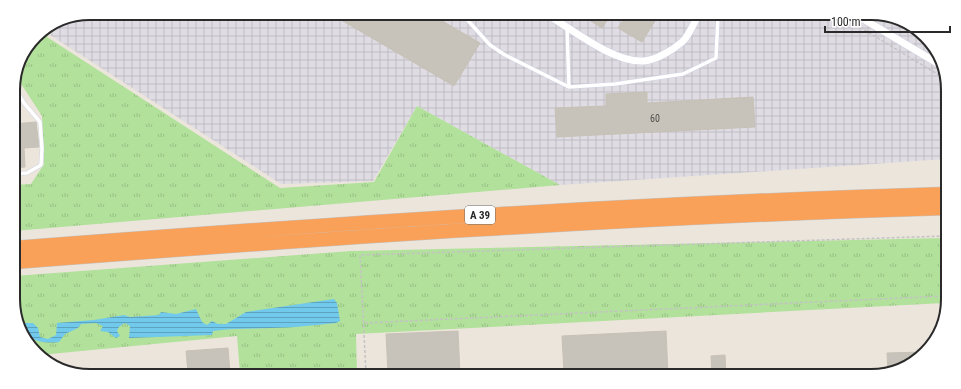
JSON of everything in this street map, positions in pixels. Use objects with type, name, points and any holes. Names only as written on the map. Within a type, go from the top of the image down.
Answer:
[{"type":"highway","name":"A 39","points":[[20,248],[308,226],[483,215],[737,201],[941,194]]},
{"type":"highway","name":"A 39","points":[[20,262],[506,227],[738,215],[941,208]]},
{"type":"street","points":[[556,20],[621,57],[644,61],[665,54],[683,42],[696,20]]},
{"type":"street","points":[[865,20],[936,62]]},
{"type":"lane","points":[[468,20],[490,45],[505,55],[569,87],[615,84],[683,74],[716,58],[718,20]]},
{"type":"lane","points":[[567,27],[569,87]]},
{"type":"lane","points":[[20,97],[40,122],[42,148],[41,165],[27,174],[20,174]]},
{"type":"path","points":[[848,20],[939,75]]},
{"type":"path","points":[[366,369],[360,255],[941,236]]},
{"type":"path","points":[[364,323],[941,296]]},
{"type":"shaded area","points":[[90,20],[880,21],[902,27],[917,37],[927,47],[936,63],[939,72],[941,90],[941,159],[560,185],[417,106],[373,181],[281,184],[50,35],[53,31],[63,25],[76,21]]},
{"type":"green space","points":[[49,33],[47,37],[280,188],[374,182],[417,106],[560,185],[20,230],[20,185],[31,184],[44,164],[42,116],[20,83],[22,72],[27,59],[40,40]]},
{"type":"green space","points":[[941,238],[941,299],[941,303],[356,334],[357,369],[240,369],[237,336],[47,354],[32,338],[27,330],[21,313],[20,276],[351,251]]},
{"type":"water","points":[[334,299],[337,303],[340,321],[336,323],[287,328],[220,330],[213,331],[212,335],[129,338],[130,326],[125,323],[118,328],[117,331],[120,336],[116,338],[108,332],[100,331],[103,326],[96,323],[81,324],[78,328],[65,334],[59,342],[40,342],[35,340],[27,330],[24,323],[33,323],[38,328],[40,337],[48,339],[56,335],[57,323],[94,320],[124,315],[130,317],[159,315],[161,312],[176,314],[196,309],[202,322],[207,325],[212,321],[218,324],[226,324],[246,312]]},
{"type":"building","points":[[341,20],[441,20],[480,43],[454,86]]},
{"type":"building","points":[[589,20],[607,20],[602,28]]},
{"type":"building","points":[[623,20],[656,20],[642,42],[618,28]]},
{"type":"building","points":[[647,92],[647,103],[753,97],[755,127],[557,137],[555,108],[606,106],[606,94]]},
{"type":"building","points":[[36,122],[39,147],[24,148],[25,167],[20,167],[20,123]]},
{"type":"building","points":[[458,331],[460,369],[388,369],[386,334]]},
{"type":"building","points":[[666,331],[668,369],[564,369],[562,336]]},
{"type":"building","points":[[228,348],[230,369],[188,369],[186,351]]},
{"type":"building","points":[[917,352],[902,362],[888,367],[887,353]]},
{"type":"building","points":[[725,355],[726,369],[712,369],[711,356]]}]
